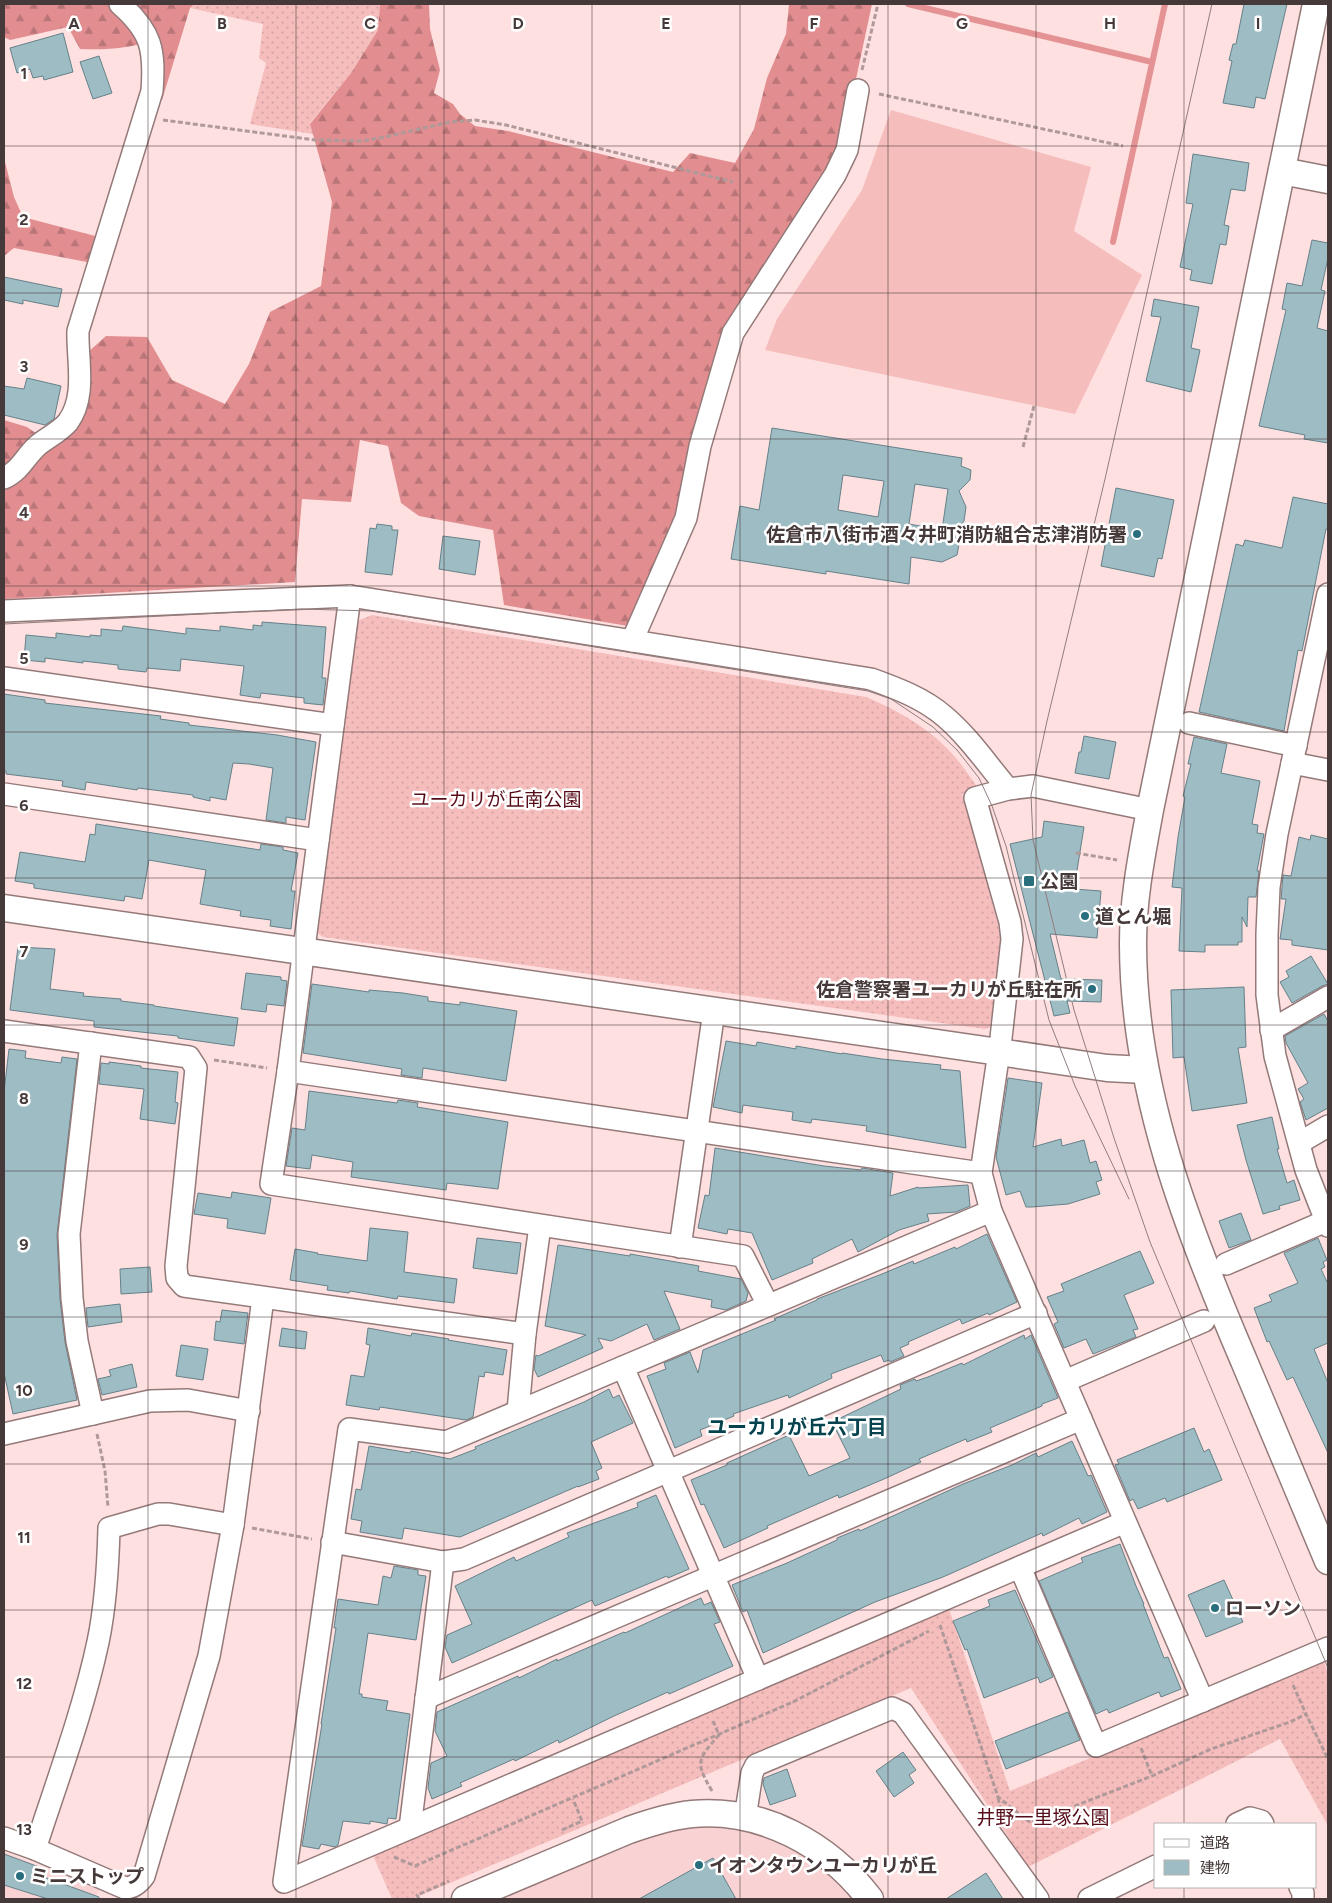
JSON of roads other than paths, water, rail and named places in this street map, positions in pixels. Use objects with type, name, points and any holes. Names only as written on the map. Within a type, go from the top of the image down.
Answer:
[{"type":"street","points":[[4,478],[19,469],[36,447],[67,424],[74,412],[80,386],[77,352],[78,331],[152,91],[154,65],[150,42],[143,28],[120,4]]},
{"type":"street","points":[[1316,4],[1150,810],[1136,888],[1133,943],[1137,1013],[1145,1070],[1164,1149],[1206,1272],[1328,1561]]},
{"type":"street","points":[[632,641],[686,518],[700,446],[733,333],[835,175],[847,150],[858,90]]},
{"type":"street","points":[[1282,171],[1328,180]]},
{"type":"street","points":[[1226,1264],[1327,1224],[1306,1170],[1275,1056],[1270,1030],[1267,995],[1267,934],[1269,887],[1277,834],[1294,755],[1322,651],[1328,594]]},
{"type":"street","points":[[350,596],[288,1071],[270,1184],[744,1256],[768,1305]]},
{"type":"street","points":[[4,611],[350,596],[871,679],[923,702],[943,715],[968,740],[1008,789]]},
{"type":"street","points":[[4,678],[333,725]]},
{"type":"street","points":[[1189,723],[1294,755],[1328,770]]},
{"type":"street","points":[[1150,810],[1034,786],[1008,789],[975,798],[1010,922],[1012,939],[999,1052],[981,1173],[991,1211],[1202,1701]]},
{"type":"street","points":[[4,794],[318,840]]},
{"type":"street","points":[[4,908],[302,953],[1107,1068],[1145,1070]]},
{"type":"street","points":[[1270,1030],[1328,997]]},
{"type":"street","points":[[680,1247],[714,1011]]},
{"type":"street","points":[[4,1031],[189,1057],[196,1068],[176,1266],[177,1278],[184,1286],[525,1334]]},
{"type":"street","points":[[91,1043],[68,1234],[77,1341],[92,1414]]},
{"type":"street","points":[[288,1071],[981,1173]]},
{"type":"street","points":[[1299,1143],[1328,1126]]},
{"type":"street","points":[[991,1211],[446,1442],[349,1429],[284,1882],[1126,1522]]},
{"type":"street","points":[[518,1411],[525,1334],[540,1226]]},
{"type":"street","points":[[4,1838],[35,1849],[125,1888],[131,1888],[144,1876],[209,1656],[233,1525],[263,1298]]},
{"type":"street","points":[[332,1542],[443,1562],[464,1559],[1036,1313]]},
{"type":"street","points":[[1065,1381],[1204,1322]]},
{"type":"street","points":[[623,1367],[758,1679]]},
{"type":"street","points":[[4,1434],[150,1401],[188,1400],[249,1411]]},
{"type":"street","points":[[426,1698],[1081,1419]]},
{"type":"street","points":[[35,1849],[87,1688],[99,1640],[107,1584],[109,1528],[158,1514],[170,1514],[233,1525]]},
{"type":"street","points":[[410,1828],[443,1562]]},
{"type":"street","points":[[1020,1567],[1096,1746],[1328,1648]]},
{"type":"street","points":[[746,1818],[752,1773],[756,1766],[892,1708],[903,1713],[1038,1899]]},
{"type":"street","points":[[458,1889],[656,1821],[691,1814],[716,1814],[746,1818],[769,1824],[795,1835],[816,1847],[856,1882],[870,1899]]},
{"type":"street","points":[[1239,1823],[1250,1818],[1262,1823]]},
{"type":"street","points":[[1089,1899],[1154,1867]]},
{"type":"waterway","points":[[908,4],[1152,62]]},
{"type":"waterway","points":[[1113,242],[1165,4]]},
{"type":"tram line","points":[[1212,4],[1105,479],[1031,795],[1033,840],[1074,1010],[1114,1138],[1150,1242],[1328,1668]]},
{"type":"tram line","points":[[4,624],[301,609],[372,611],[868,691],[891,699],[933,727],[957,750],[979,778],[992,806],[1006,846],[1049,1020],[1075,1086],[1129,1199]]},
{"type":"place","name":"佐倉市八街市酒々井町消防組合志津消防署","points":[[1137,534]]},
{"type":"place","name":"公園","points":[[1029,881]]},
{"type":"place","name":"道とん堀","points":[[1085,916]]},
{"type":"place","name":"佐倉警察署ユーカリが丘駐在所","points":[[1092,989]]},
{"type":"place","name":"ローソン","points":[[1215,1608]]},
{"type":"place","name":"イオンタウンユーカリが丘","points":[[699,1865]]},
{"type":"place","name":"ミニストップ","points":[[20,1876]]},
{"type":"district","name":"ユーカリが丘六丁目","points":[[797,1427]]},
{"type":"park label","name":"ユーカリが丘南公園","points":[[496,799]]},
{"type":"park label","name":"井野一里塚公園","points":[[1043,1817]]}]
